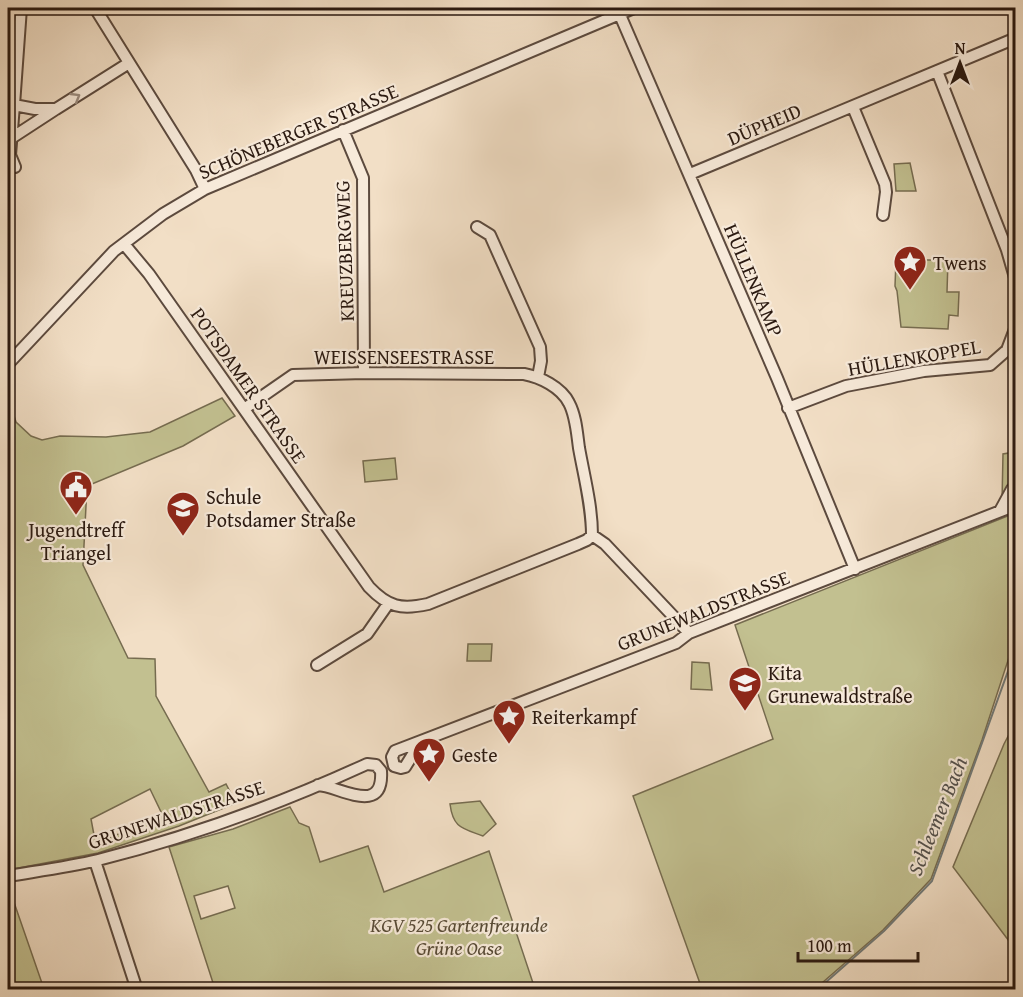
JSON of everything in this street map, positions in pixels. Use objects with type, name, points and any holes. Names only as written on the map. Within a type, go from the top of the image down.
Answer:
[{"type":"street","points":[[15,167],[10,155],[10,139],[21,8]]},
{"type":"street","points":[[95,8],[196,170],[205,189]]},
{"type":"street","name":"SCHÖNEBERGER STRASSE","points":[[8,364],[87,278],[124,244],[163,214],[205,189],[618,11],[634,8]]},
{"type":"street","name":"HÜLLENKAMP","points":[[618,11],[690,174],[855,568]]},
{"type":"street","name":"DÜPHEID","points":[[690,174],[1016,38]]},
{"type":"street","points":[[10,139],[129,63]]},
{"type":"street","points":[[937,71],[1016,281]]},
{"type":"street","points":[[14,105],[35,109],[56,109]]},
{"type":"street","points":[[853,107],[885,184],[883,215]]},
{"type":"street","name":"KREUZBERGWEG","points":[[343,130],[363,178],[364,373]]},
{"type":"street","points":[[477,226],[490,235],[540,347],[541,361],[538,377]]},
{"type":"street","name":"POTSDAMER STRASSE","points":[[124,244],[149,274],[369,586],[388,604]]},
{"type":"street","name":"HÜLLENKOPPEL","points":[[788,408],[846,386],[924,371],[990,365],[1007,350],[1015,329],[1016,313]]},
{"type":"street","name":"SCHÖNEBERGER STRASSE","points":[[8,357],[18,351]]},
{"type":"street","name":"WEISSENSEESTRASSE","points":[[244,409],[293,375],[524,374],[538,377],[562,393],[569,403],[586,488],[592,535]]},
{"type":"street","points":[[999,511],[1012,489],[1016,487]]},
{"type":"street","name":"GRUNEWALDSTRASSE","points":[[420,743],[676,643],[688,633],[1016,505]]},
{"type":"street","points":[[316,665],[367,634],[388,604],[403,608],[428,604],[578,544],[592,535],[605,544],[688,633]]},
{"type":"street","name":"GRUNEWALDSTRASSE","points":[[8,876],[95,861],[174,838],[318,785],[367,764],[375,765],[381,771],[379,788],[371,795],[357,797],[318,785]]},
{"type":"street","points":[[95,861],[137,990]]},
{"type":"green space","points":[[910,163],[916,191],[896,191],[894,164]]},
{"type":"green space","points":[[896,260],[948,260],[947,292],[959,292],[958,316],[949,315],[948,329],[901,327],[895,286]]},
{"type":"green space","points":[[9,378],[10,403],[16,422],[31,436],[42,440],[60,436],[106,437],[150,432],[222,398],[235,416],[183,446],[87,486],[83,565],[128,658],[155,659],[156,696],[209,792],[226,784],[236,803],[179,826],[98,853],[8,870]],"holes":[[[150,789],[162,814],[110,838],[94,835],[91,819]]]},
{"type":"green space","points":[[1015,452],[1015,497],[1002,502],[1003,454]]},
{"type":"green space","points":[[395,458],[397,479],[365,482],[363,461]]},
{"type":"green space","points":[[1015,513],[1015,639],[982,740],[931,879],[883,930],[815,989],[702,989],[633,796],[773,739],[735,625]]},
{"type":"green space","points":[[468,644],[492,644],[491,661],[467,661]]},
{"type":"green space","points":[[692,662],[709,663],[712,690],[691,689]]},
{"type":"green space","points":[[1015,723],[1015,949],[953,867]]},
{"type":"green space","points":[[480,801],[496,824],[483,836],[456,823],[450,804]]},
{"type":"green space","name":"KGV 525 Gartenfreunde Grüne Oase","points":[[290,807],[299,823],[309,827],[320,862],[368,846],[384,892],[489,851],[535,989],[215,989],[169,847],[233,829]],"holes":[[[228,886],[235,908],[201,919],[194,896]]]},
{"type":"green space","points":[[8,885],[44,989],[8,989]]},
{"type":"waterway","name":"Schleemer Bach","points":[[817,990],[884,931],[932,881],[1016,649]]},
{"type":"place","name":"Twens","points":[[910,291]]},
{"type":"place","name":"Jugendtreff Triangel","points":[[76,516]]},
{"type":"place","name":"Schule Potsdamer Straße","points":[[183,537]]},
{"type":"place","name":"Kita Grunewaldstraße","points":[[745,712]]},
{"type":"place","name":"Reiterkampf","points":[[509,745]]},
{"type":"place","name":"Geste","points":[[429,783]]}]
